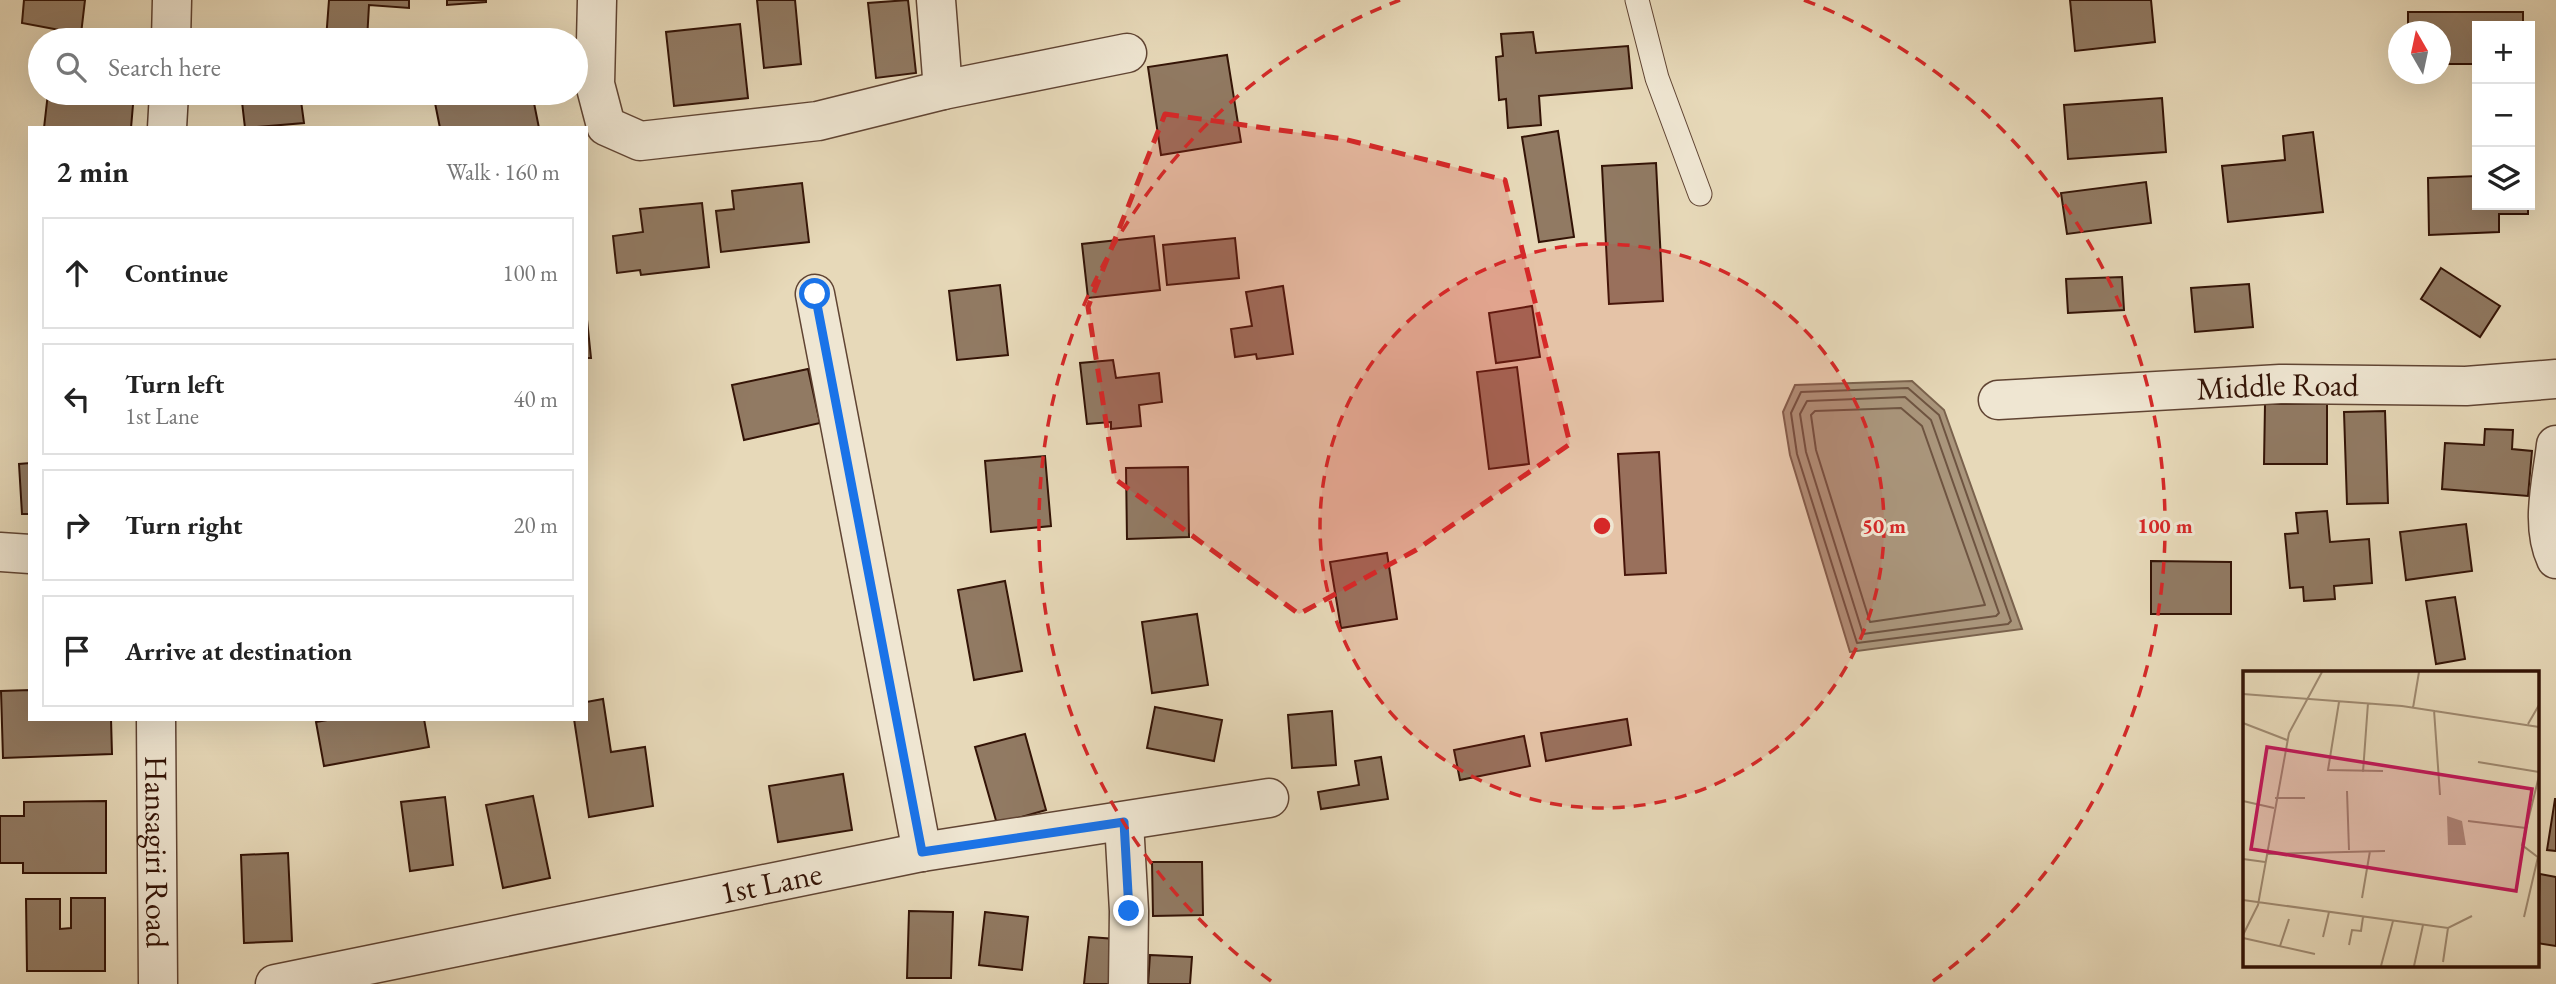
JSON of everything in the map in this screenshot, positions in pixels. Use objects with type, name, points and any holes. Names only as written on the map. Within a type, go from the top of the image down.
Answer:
[{"type":"street","points":[[171,28],[172,0]]},
{"type":"street","points":[[597,0],[595,84],[606,126],[640,141],[818,121],[943,90],[1126,53]]},
{"type":"street","points":[[936,0],[943,90]]},
{"type":"street","points":[[167,126],[168,105]]},
{"type":"street","points":[[815,294],[922,852]]},
{"type":"street","name":"Middle Road","points":[[1998,400],[2280,384],[2466,386],[2556,379]]},
{"type":"street","points":[[2556,445],[2549,517],[2549,545],[2556,559]]},
{"type":"street","points":[[0,552],[28,554]]},
{"type":"street","name":"Hansagiri Road","points":[[156,721],[158,984]]},
{"type":"street","name":"1st Lane","points":[[275,984],[922,852],[1269,798]]},
{"type":"street","points":[[1124,822],[1129,911],[1128,984]]},
{"type":"lane","points":[[1637,0],[1657,78],[1700,194]]},
{"type":"highlighted area","points":[[1165,114],[1344,139],[1505,180],[1570,444],[1416,550],[1299,614],[1115,479],[1088,307]]},
{"type":"water","points":[[1912,381],[1944,410],[2022,629],[1850,652],[1790,455],[1783,412],[1795,385]]},
{"type":"building","points":[[24,0],[85,0],[82,28],[49,28],[22,23]]},
{"type":"building","points":[[329,0],[409,0],[409,8],[369,5],[368,28],[327,28]]},
{"type":"building","points":[[447,0],[486,0],[486,2],[447,5]]},
{"type":"building","points":[[757,0],[795,0],[801,64],[764,68]]},
{"type":"building","points":[[908,0],[916,73],[876,78],[868,3]]},
{"type":"building","points":[[2070,0],[2151,0],[2155,42],[2075,51]]},
{"type":"building","points":[[2408,12],[2523,12],[2523,21],[2472,21],[2472,64],[2451,64],[2451,21],[2408,21]]},
{"type":"building","points":[[740,24],[748,98],[674,106],[666,32]]},
{"type":"building","points":[[1533,32],[1536,53],[1628,46],[1632,88],[1539,96],[1541,125],[1508,128],[1506,99],[1499,100],[1496,57],[1503,56],[1501,34]]},
{"type":"building","points":[[1227,55],[1241,142],[1161,155],[1148,67]]},
{"type":"building","points":[[2162,98],[2166,152],[2068,159],[2064,105]]},
{"type":"building","points":[[47,105],[133,105],[131,126],[44,126]]},
{"type":"building","points":[[242,105],[302,105],[304,123],[245,126]]},
{"type":"building","points":[[435,105],[534,105],[539,126],[440,126]]},
{"type":"building","points":[[1558,131],[1574,237],[1539,242],[1522,137]]},
{"type":"building","points":[[2313,132],[2323,212],[2228,222],[2222,166],[2285,160],[2283,136]]},
{"type":"building","points":[[1656,163],[1663,301],[1609,304],[1602,166]]},
{"type":"building","points":[[2472,176],[2472,210],[2528,210],[2528,214],[2499,214],[2499,232],[2429,235],[2428,178]]},
{"type":"building","points":[[2146,182],[2151,223],[2067,234],[2061,193]]},
{"type":"building","points":[[802,183],[809,242],[721,252],[716,211],[734,209],[732,191]]},
{"type":"building","points":[[702,203],[709,267],[641,275],[640,270],[617,273],[613,236],[643,232],[640,209]]},
{"type":"building","points":[[1154,236],[1160,290],[1088,298],[1082,244]]},
{"type":"building","points":[[1235,238],[1239,278],[1167,285],[1163,245]]},
{"type":"building","points":[[2441,268],[2500,306],[2480,337],[2421,299]]},
{"type":"building","points":[[2122,277],[2124,310],[2068,313],[2066,279]]},
{"type":"building","points":[[2249,284],[2253,327],[2195,332],[2191,288]]},
{"type":"building","points":[[1000,285],[1008,355],[957,360],[949,291]]},
{"type":"building","points":[[1283,286],[1293,354],[1257,359],[1256,354],[1235,357],[1231,329],[1252,326],[1246,292]]},
{"type":"building","points":[[1532,306],[1540,357],[1496,363],[1489,313]]},
{"type":"building","points":[[588,329],[591,358],[588,358]]},
{"type":"building","points":[[1113,360],[1116,378],[1159,373],[1162,402],[1139,405],[1141,426],[1111,429],[1111,422],[1087,424],[1080,363]]},
{"type":"building","points":[[1517,367],[1529,464],[1489,469],[1477,372]]},
{"type":"building","points":[[808,369],[820,423],[744,440],[732,385]]},
{"type":"building","points":[[2265,404],[2327,404],[2327,464],[2264,464]]},
{"type":"building","points":[[2385,411],[2388,503],[2347,504],[2344,412]]},
{"type":"building","points":[[2485,429],[2513,430],[2512,449],[2532,451],[2528,496],[2442,489],[2445,443],[2484,445]]},
{"type":"building","points":[[1659,452],[1666,573],[1625,575],[1618,454]]},
{"type":"building","points":[[1045,456],[1051,526],[991,532],[985,461]]},
{"type":"building","points":[[28,463],[28,514],[22,514],[19,464]]},
{"type":"building","points":[[1188,467],[1189,537],[1127,539],[1126,468]]},
{"type":"building","points":[[2327,511],[2330,542],[2369,539],[2372,583],[2334,586],[2335,599],[2304,601],[2303,587],[2290,588],[2285,534],[2298,533],[2296,513]]},
{"type":"building","points":[[2466,524],[2472,571],[2406,580],[2400,532]]},
{"type":"building","points":[[1387,553],[1397,619],[1341,628],[1330,562]]},
{"type":"building","points":[[2151,561],[2231,562],[2231,614],[2151,614]]},
{"type":"building","points":[[1005,581],[1022,671],[974,680],[958,590]]},
{"type":"building","points":[[2455,597],[2465,659],[2436,664],[2426,601]]},
{"type":"building","points":[[1197,614],[1208,685],[1152,693],[1142,622]]},
{"type":"building","points":[[28,690],[28,721],[111,721],[112,754],[3,758],[1,691]]},
{"type":"building","points":[[603,699],[611,752],[645,747],[653,806],[589,817],[574,721],[588,721],[588,702]]},
{"type":"building","points":[[1155,707],[1222,720],[1214,761],[1147,748]]},
{"type":"building","points":[[1332,711],[1336,765],[1292,768],[1288,715]]},
{"type":"building","points":[[1627,719],[1631,745],[1546,761],[1541,733]]},
{"type":"building","points":[[424,721],[429,747],[324,766],[316,722]]},
{"type":"building","points":[[1025,734],[1046,810],[997,824],[975,747]]},
{"type":"building","points":[[1524,736],[1530,766],[1460,780],[1454,750]]},
{"type":"building","points":[[1381,757],[1388,799],[1321,809],[1318,792],[1359,785],[1355,761]]},
{"type":"building","points":[[843,774],[852,830],[778,842],[769,786]]},
{"type":"building","points":[[533,796],[550,878],[503,888],[486,805]]},
{"type":"building","points":[[445,797],[453,865],[410,871],[401,802]]},
{"type":"building","points":[[2556,799],[2556,851],[2547,850]]},
{"type":"building","points":[[106,801],[106,873],[23,873],[23,863],[0,863],[0,816],[24,816],[24,802]]},
{"type":"building","points":[[288,853],[292,941],[244,943],[241,855]]},
{"type":"building","points":[[1152,862],[1202,862],[1203,915],[1153,916]]},
{"type":"building","points":[[2540,874],[2556,877],[2556,946],[2538,943]]},
{"type":"building","points":[[71,898],[105,898],[105,971],[27,971],[26,899],[60,899],[60,929],[71,928]]},
{"type":"building","points":[[909,911],[953,912],[951,978],[907,978]]},
{"type":"building","points":[[985,912],[1028,917],[1022,970],[979,965]]},
{"type":"building","points":[[1089,937],[1116,939],[1112,984],[1084,984]]},
{"type":"building","points":[[1150,955],[1192,957],[1190,984],[1148,984]]},
{"type":"route","points":[[815,294],[922,852],[1124,822],[1129,911]]}]
